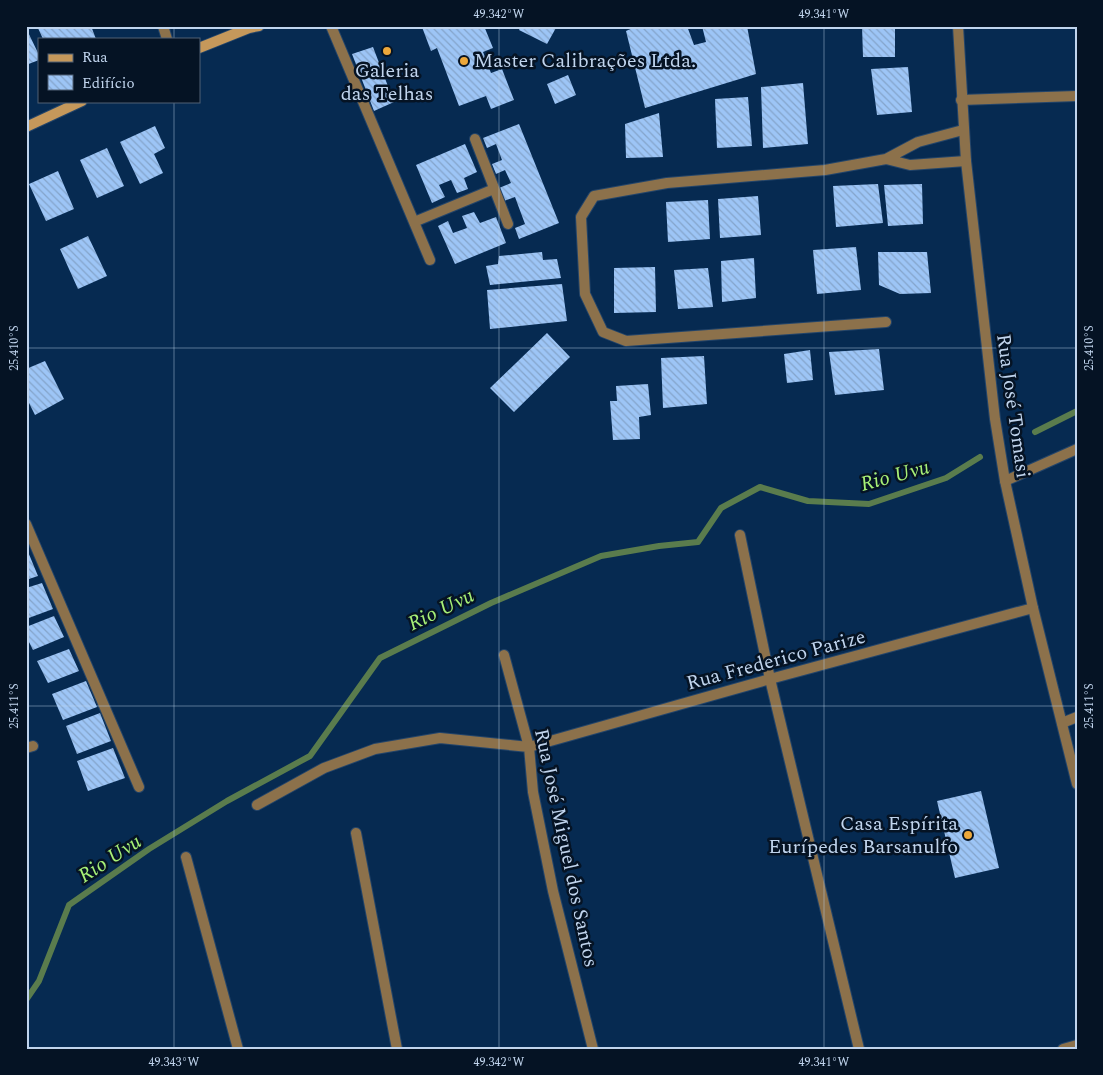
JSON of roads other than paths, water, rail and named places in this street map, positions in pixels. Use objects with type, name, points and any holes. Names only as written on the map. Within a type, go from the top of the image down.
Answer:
[{"type":"main road","points":[[200,48],[252,27]]},
{"type":"main road","points":[[26,127],[80,102]]},
{"type":"street","points":[[163,26],[167,38]]},
{"type":"street","points":[[331,26],[430,260]]},
{"type":"street","name":"Rua José Tomasi","points":[[958,26],[963,130],[994,419],[1005,481],[1033,608],[1077,784]]},
{"type":"street","points":[[961,100],[1077,96]]},
{"type":"street","points":[[886,322],[626,341],[603,332],[585,294],[581,217],[594,196],[667,183],[824,170],[886,159],[918,142],[963,130]]},
{"type":"street","points":[[475,139],[508,224]]},
{"type":"street","points":[[886,159],[910,165],[966,162]]},
{"type":"street","points":[[414,222],[494,189]]},
{"type":"street","points":[[1005,481],[1077,449]]},
{"type":"street","points":[[26,524],[139,788]]},
{"type":"street","points":[[740,536],[770,679],[859,1049]]},
{"type":"street","name":"Rua Frederico Parize","points":[[529,747],[1033,608]]},
{"type":"street","name":"Rua José Miguel dos Santos","points":[[504,655],[529,747],[533,792],[553,891],[592,1049]]},
{"type":"street","points":[[1062,723],[1077,717]]},
{"type":"street","points":[[257,805],[324,768],[375,749],[440,738],[529,747]]},
{"type":"street","points":[[356,833],[396,1049]]},
{"type":"street","points":[[186,857],[238,1049]]},
{"type":"street","points":[[1063,1049],[1077,1046]]},
{"type":"waterway","name":"Rio Uvu","points":[[1035,432],[1077,411]]},
{"type":"waterway","name":"Rio Uvu","points":[[26,1000],[39,981],[69,905],[149,849],[227,801],[310,756],[380,658],[491,603],[601,556],[659,546],[698,542],[721,508],[760,487],[808,501],[869,504],[946,478],[980,457]]},
{"type":"place","name":"Galeria das Telhas","points":[[387,51]]},
{"type":"place","name":"Master Calibrações Ltda.","points":[[464,61]]},
{"type":"place","name":"Casa Espírita Eurípedes Barsanulfo","points":[[968,835]]}]
